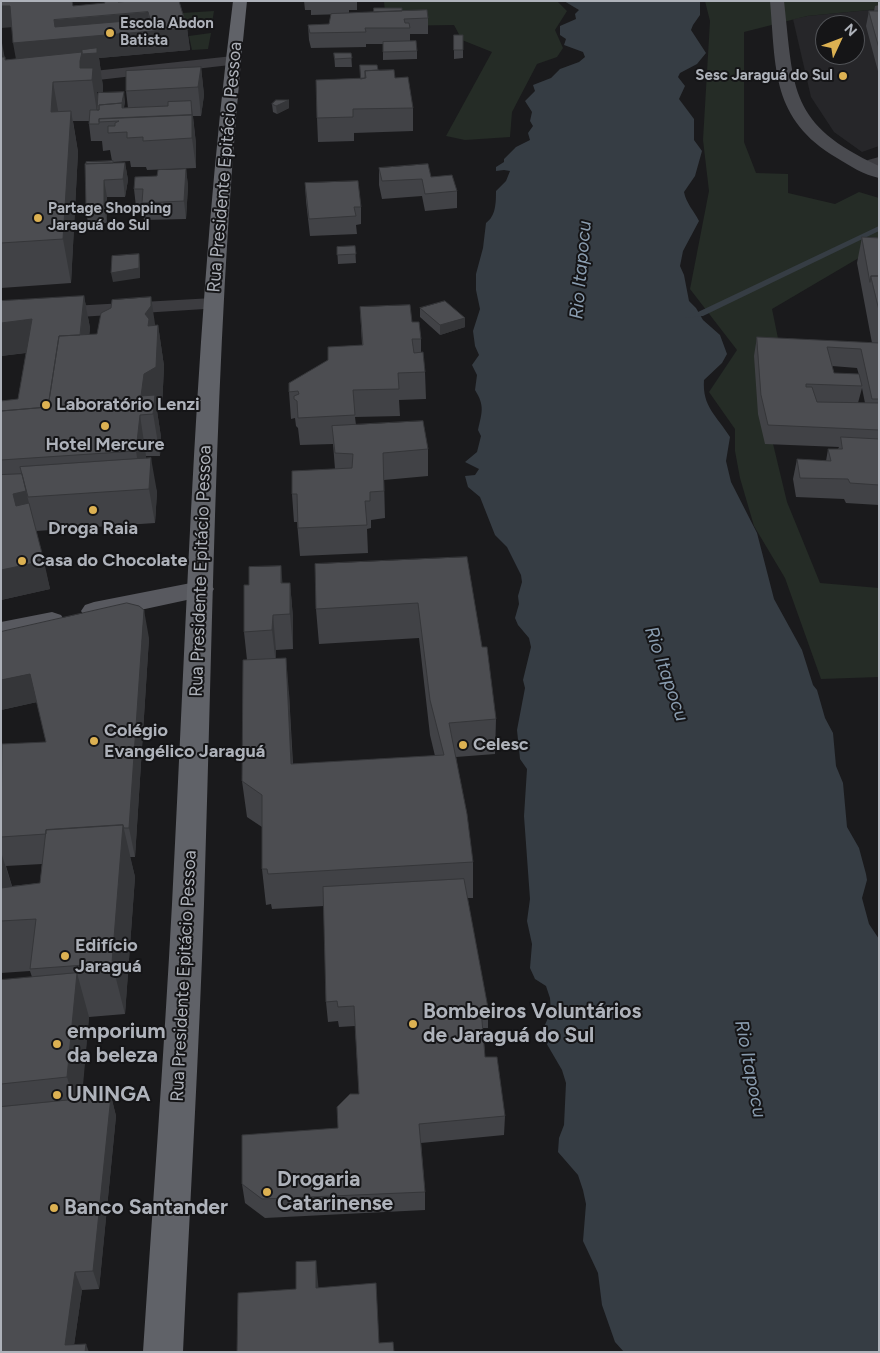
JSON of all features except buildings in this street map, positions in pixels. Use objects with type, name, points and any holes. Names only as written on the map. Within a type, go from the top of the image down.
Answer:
[{"type":"highway","name":"Rua Presidente Epitácio Pessoa","points":[[163,1352],[188,905],[200,556],[213,304],[233,61],[240,1]]},
{"type":"main road","points":[[778,1],[789,96],[797,113],[805,124],[834,149],[877,165]]},
{"type":"main road","points":[[1,632],[200,589]]},
{"type":"street","points":[[1,86],[233,61]]},
{"type":"street","points":[[1,316],[213,304]]},
{"type":"shaded area","points":[[384,1],[557,1],[567,11],[555,30],[563,48],[557,57],[537,64],[512,112],[510,137],[465,140],[446,136],[492,52],[462,40],[454,25],[386,26]]},
{"type":"shaded area","points":[[705,1],[879,1],[879,9],[807,16],[744,32],[744,142],[756,173],[788,174],[788,193],[835,204],[859,192],[879,198],[879,246],[772,309],[782,358],[762,398],[787,502],[820,583],[879,588],[879,677],[821,679],[785,578],[754,526],[740,478],[735,451],[735,429],[709,392],[737,350],[690,289],[709,191],[703,140],[710,21]]},
{"type":"shaded area","name":"Sesc Jaraguá do Sul","points":[[879,9],[879,146],[862,152],[834,132],[811,97],[793,19],[815,15],[815,65],[865,65],[865,15],[817,15]]},
{"type":"shaded area","points":[[214,11],[211,29],[184,30],[182,13]]},
{"type":"shaded area","points":[[211,33],[208,49],[192,50],[189,36]]},
{"type":"water","name":"Rio Itapocu","points":[[564,1],[700,1],[700,15],[691,30],[706,53],[697,64],[680,73],[678,77],[685,86],[679,99],[694,119],[694,140],[702,151],[695,176],[684,192],[688,203],[699,221],[683,251],[680,266],[684,275],[689,301],[703,320],[720,335],[727,354],[722,363],[704,380],[705,397],[711,411],[730,437],[726,461],[731,482],[757,533],[774,599],[802,650],[825,718],[833,733],[836,766],[843,783],[847,827],[859,848],[866,874],[867,880],[862,898],[869,924],[879,939],[879,1352],[624,1352],[615,1342],[602,1305],[598,1273],[583,1241],[586,1204],[583,1190],[578,1175],[558,1152],[559,1138],[564,1125],[566,1083],[562,1070],[541,1034],[551,1011],[550,998],[546,986],[535,979],[530,968],[532,944],[527,921],[530,899],[524,816],[527,769],[520,759],[517,730],[525,688],[523,680],[531,647],[529,638],[518,625],[515,618],[519,604],[518,596],[522,582],[521,575],[507,547],[495,535],[480,497],[468,487],[465,476],[475,475],[479,469],[465,462],[477,452],[481,436],[478,430],[481,405],[475,390],[477,375],[472,365],[479,355],[475,346],[473,331],[480,309],[476,290],[476,274],[483,248],[486,223],[492,217],[495,208],[496,191],[506,181],[510,171],[496,171],[496,167],[504,162],[504,159],[516,147],[530,140],[528,133],[533,126],[530,121],[532,112],[525,101],[535,91],[533,85],[551,78],[560,69],[579,62],[585,57],[583,52],[564,45],[566,39],[560,35],[560,26],[576,19],[575,14],[579,10]]},
{"type":"waterway","points":[[685,315],[700,314],[879,228]]},
{"type":"place","name":"Escola Abdon Batista","points":[[110,33]]},
{"type":"place","name":"Sesc Jaraguá do Sul","points":[[843,76]]},
{"type":"place","name":"Partage Shopping Jaraguá do Sul","points":[[38,218]]},
{"type":"place","name":"Laboratório Lenzi","points":[[46,405]]},
{"type":"place","name":"Hotel Mercure","points":[[105,426]]},
{"type":"place","name":"Droga Raia","points":[[93,510]]},
{"type":"place","name":"Casa do Chocolate","points":[[22,561]]},
{"type":"place","name":"Colégio Evangélico Jaraguá","points":[[94,741]]},
{"type":"place","name":"Celesc","points":[[463,745]]},
{"type":"place","name":"Edifício Jaraguá","points":[[65,956]]},
{"type":"place","name":"Bombeiros Voluntários de Jaraguá do Sul","points":[[413,1024]]},
{"type":"place","name":"emporium da beleza","points":[[57,1044]]},
{"type":"place","name":"UNINGA","points":[[57,1095]]},
{"type":"place","name":"Drogaria Catarinense","points":[[267,1192]]},
{"type":"place","name":"Banco Santander","points":[[54,1208]]}]
